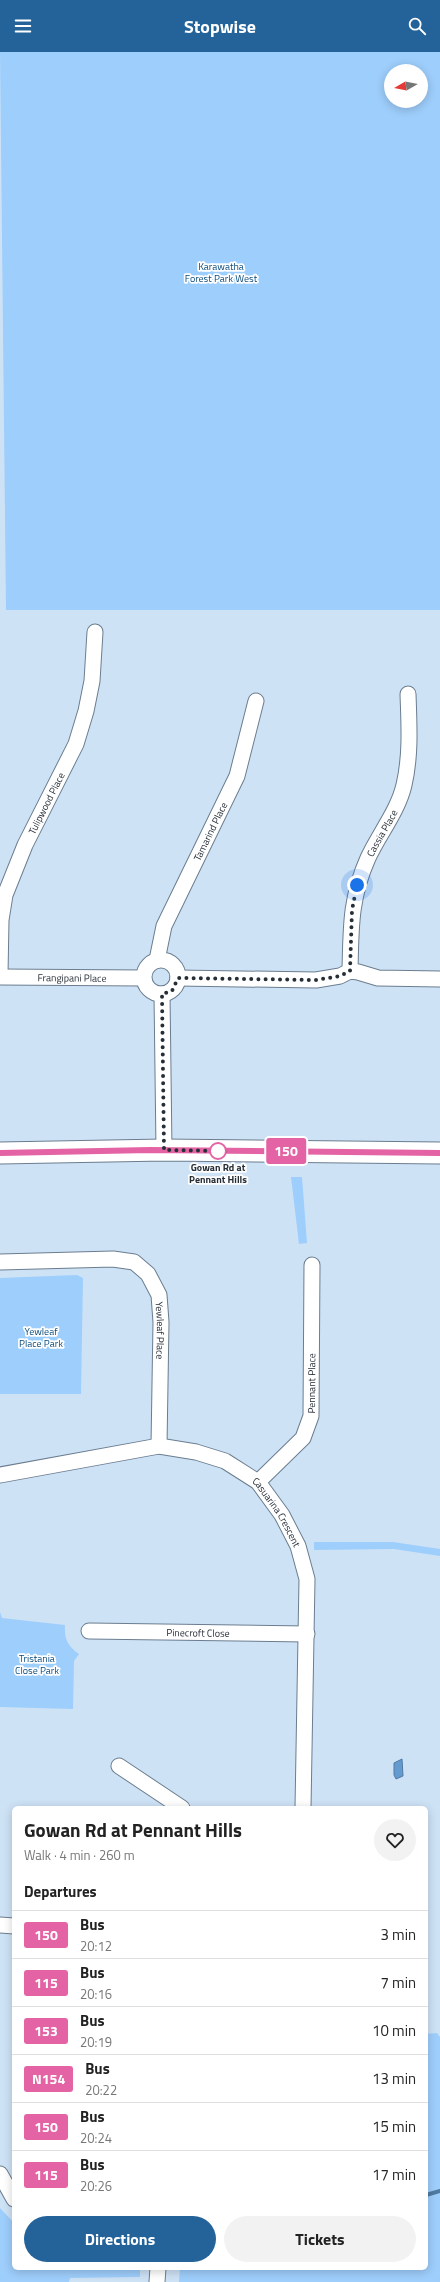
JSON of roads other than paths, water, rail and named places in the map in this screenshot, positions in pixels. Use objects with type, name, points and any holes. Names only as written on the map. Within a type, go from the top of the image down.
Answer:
[{"type":"main road","points":[[0,1154],[164,1150],[440,1153]]},
{"type":"street","name":"Tulipwood Place","points":[[0,974],[1,920],[5,896],[25,845],[76,744],[86,711],[92,681],[95,632]]},
{"type":"street","name":"Cassia Place","points":[[350,971],[352,910],[357,885],[368,857],[399,800],[404,784],[409,746],[408,694]]},
{"type":"street","name":"Tamarind Place","points":[[157,960],[164,926],[237,776],[256,701]]},
{"type":"street","points":[[157,960],[164,960],[174,966],[178,978],[172,991],[162,994],[151,992],[144,983],[143,978],[147,966],[157,960]]},
{"type":"street","points":[[178,978],[316,980],[340,976],[350,971],[378,978],[440,979]]},
{"type":"street","name":"Frangipani Place","points":[[0,977],[143,978]]},
{"type":"street","points":[[162,994],[164,1150]]},
{"type":"street","name":"Yewleaf Place","points":[[0,1262],[114,1259],[134,1262],[148,1274],[159,1295],[161,1322],[159,1446]]},
{"type":"street","name":"Pennant Place","points":[[258,1482],[303,1438],[311,1416],[312,1265]]},
{"type":"street","name":"Casuarina Crescent","points":[[0,1475],[159,1446],[196,1452],[225,1461],[258,1482],[282,1514],[298,1546],[307,1579],[303,1806]]},
{"type":"street","name":"Pinecroft Close","points":[[89,1631],[307,1634]]},
{"type":"street","points":[[119,1766],[179,1806]]},
{"type":"street","points":[[0,1925],[12,1926]]},
{"type":"street","points":[[0,2174],[12,2196]]},
{"type":"street","points":[[157,2282],[158,2270]]},
{"type":"waterway","points":[[428,2194],[440,2191]]},
{"type":"place","name":"Gowan Rd at Pennant Hills","points":[[218,1151]]},
{"type":"park label","name":"Karawatha Forest Park West","points":[[221,272]]},
{"type":"park label","name":"Yewleaf Place Park","points":[[41,1336]]},
{"type":"park label","name":"Tristania Close Park","points":[[37,1664]]}]
